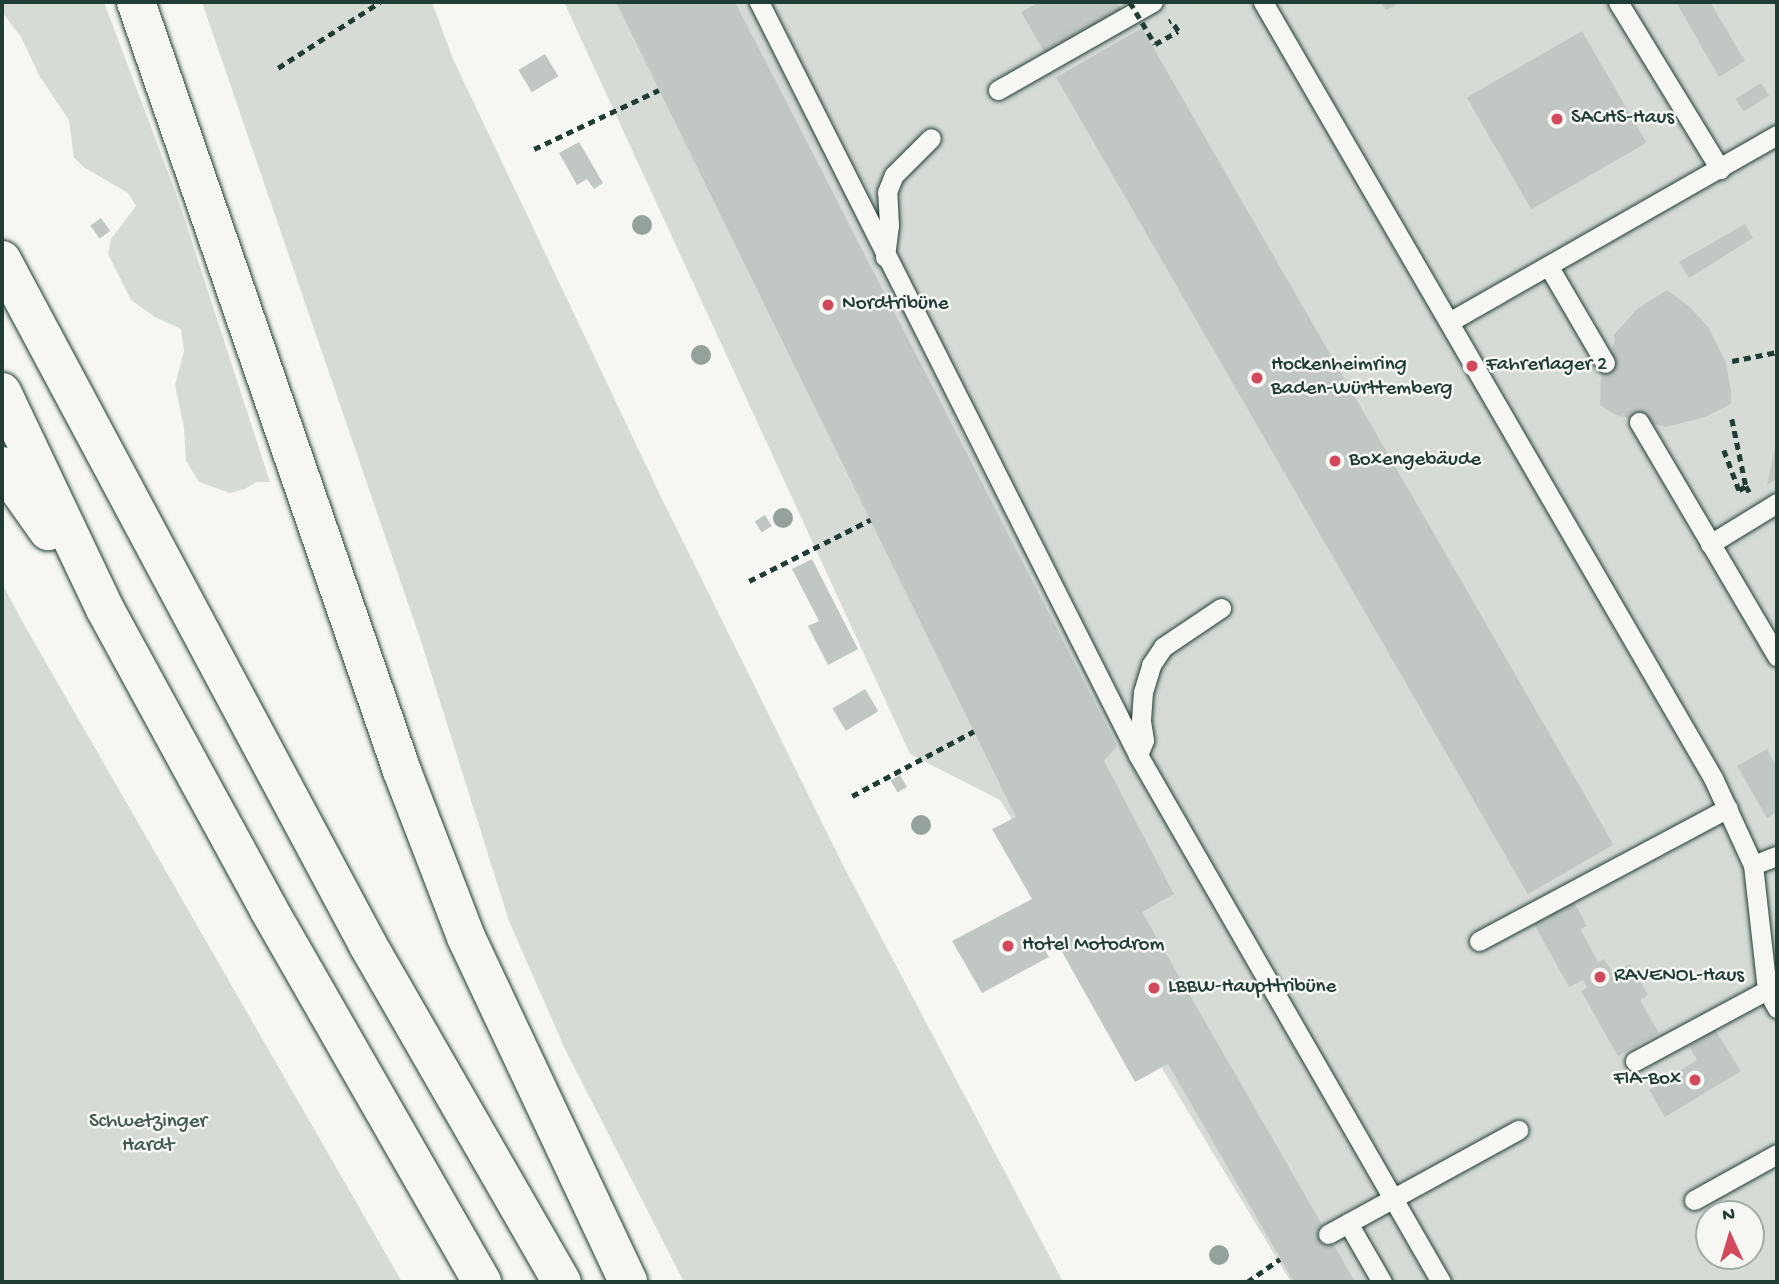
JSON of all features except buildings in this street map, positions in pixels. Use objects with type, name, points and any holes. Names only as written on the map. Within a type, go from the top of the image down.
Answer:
[{"type":"highway","points":[[136,2],[338,589],[466,937],[628,1282]]},
{"type":"highway","points":[[2,260],[368,945],[562,1282]]},
{"type":"highway","points":[[2,392],[105,609],[269,910],[482,1282]]},
{"type":"highway","points":[[2,466],[105,609]]},
{"type":"lane","points":[[759,2],[1138,755],[1441,1282]]},
{"type":"lane","points":[[998,90],[1153,2]]},
{"type":"lane","points":[[1263,2],[1728,808],[1753,865],[1767,990],[1777,1008]]},
{"type":"lane","points":[[1618,2],[1720,169]]},
{"type":"lane","points":[[1449,323],[1777,135]]},
{"type":"lane","points":[[885,257],[889,225],[887,192],[894,175],[931,138]]},
{"type":"lane","points":[[1549,267],[1605,363]]},
{"type":"lane","points":[[1639,422],[1777,656]]},
{"type":"lane","points":[[1710,544],[1777,503]]},
{"type":"lane","points":[[1138,755],[1144,740],[1141,720],[1143,692],[1151,665],[1163,647],[1221,608]]},
{"type":"lane","points":[[1479,941],[1728,808]]},
{"type":"lane","points":[[1753,865],[1777,856]]},
{"type":"lane","points":[[1635,1061],[1767,990]]},
{"type":"lane","points":[[1328,1234],[1518,1130]]},
{"type":"lane","points":[[1694,1200],[1777,1154]]},
{"type":"lane","points":[[1348,1223],[1382,1282]]},
{"type":"path","points":[[278,68],[380,2]]},
{"type":"path","points":[[1130,2],[1155,44],[1178,31],[1171,21],[1162,26]]},
{"type":"path","points":[[534,149],[659,90]]},
{"type":"path","points":[[1732,361],[1777,352]]},
{"type":"path","points":[[1732,419],[1746,486],[1753,497]]},
{"type":"path","points":[[1724,450],[1739,490],[1746,486]]},
{"type":"path","points":[[749,581],[870,520]]},
{"type":"path","points":[[852,796],[974,731]]},
{"type":"path","points":[[1247,1282],[1280,1259]]},
{"type":"green space","points":[[2,2],[104,2],[178,199],[270,482],[256,482],[245,489],[230,493],[199,482],[186,461],[184,427],[175,385],[184,351],[181,329],[155,317],[131,300],[108,254],[111,239],[136,206],[128,193],[85,168],[74,158],[69,120],[40,77],[21,37],[2,12]]},
{"type":"green space","points":[[202,2],[432,2],[453,59],[661,497],[844,867],[1063,1282],[684,1282],[565,1049],[509,921],[421,641]]},
{"type":"green space","name":"Hockenheimring Baden-Württemberg","points":[[564,2],[1777,2],[1777,1282],[1291,1282],[1000,800],[910,754]]},
{"type":"green space","name":"Schwetzinger Hardt","points":[[2,583],[22,621],[402,1282],[2,1282]]},
{"type":"place","name":"SACHS-Haus","points":[[1557,119]]},
{"type":"place","name":"Nordtribüne","points":[[828,305]]},
{"type":"place","name":"Fahrerlager 2","points":[[1472,366]]},
{"type":"place","name":"Hockenheimring Baden-Württemberg","points":[[1257,378]]},
{"type":"place","name":"Boxengebäude","points":[[1335,461]]},
{"type":"place","name":"Hotel Motodrom","points":[[1008,946]]},
{"type":"place","name":"RAVENOL-Haus","points":[[1600,977]]},
{"type":"place","name":"LBBW-Haupttribüne","points":[[1154,988]]},
{"type":"place","name":"FIA-Box","points":[[1695,1080]]}]
